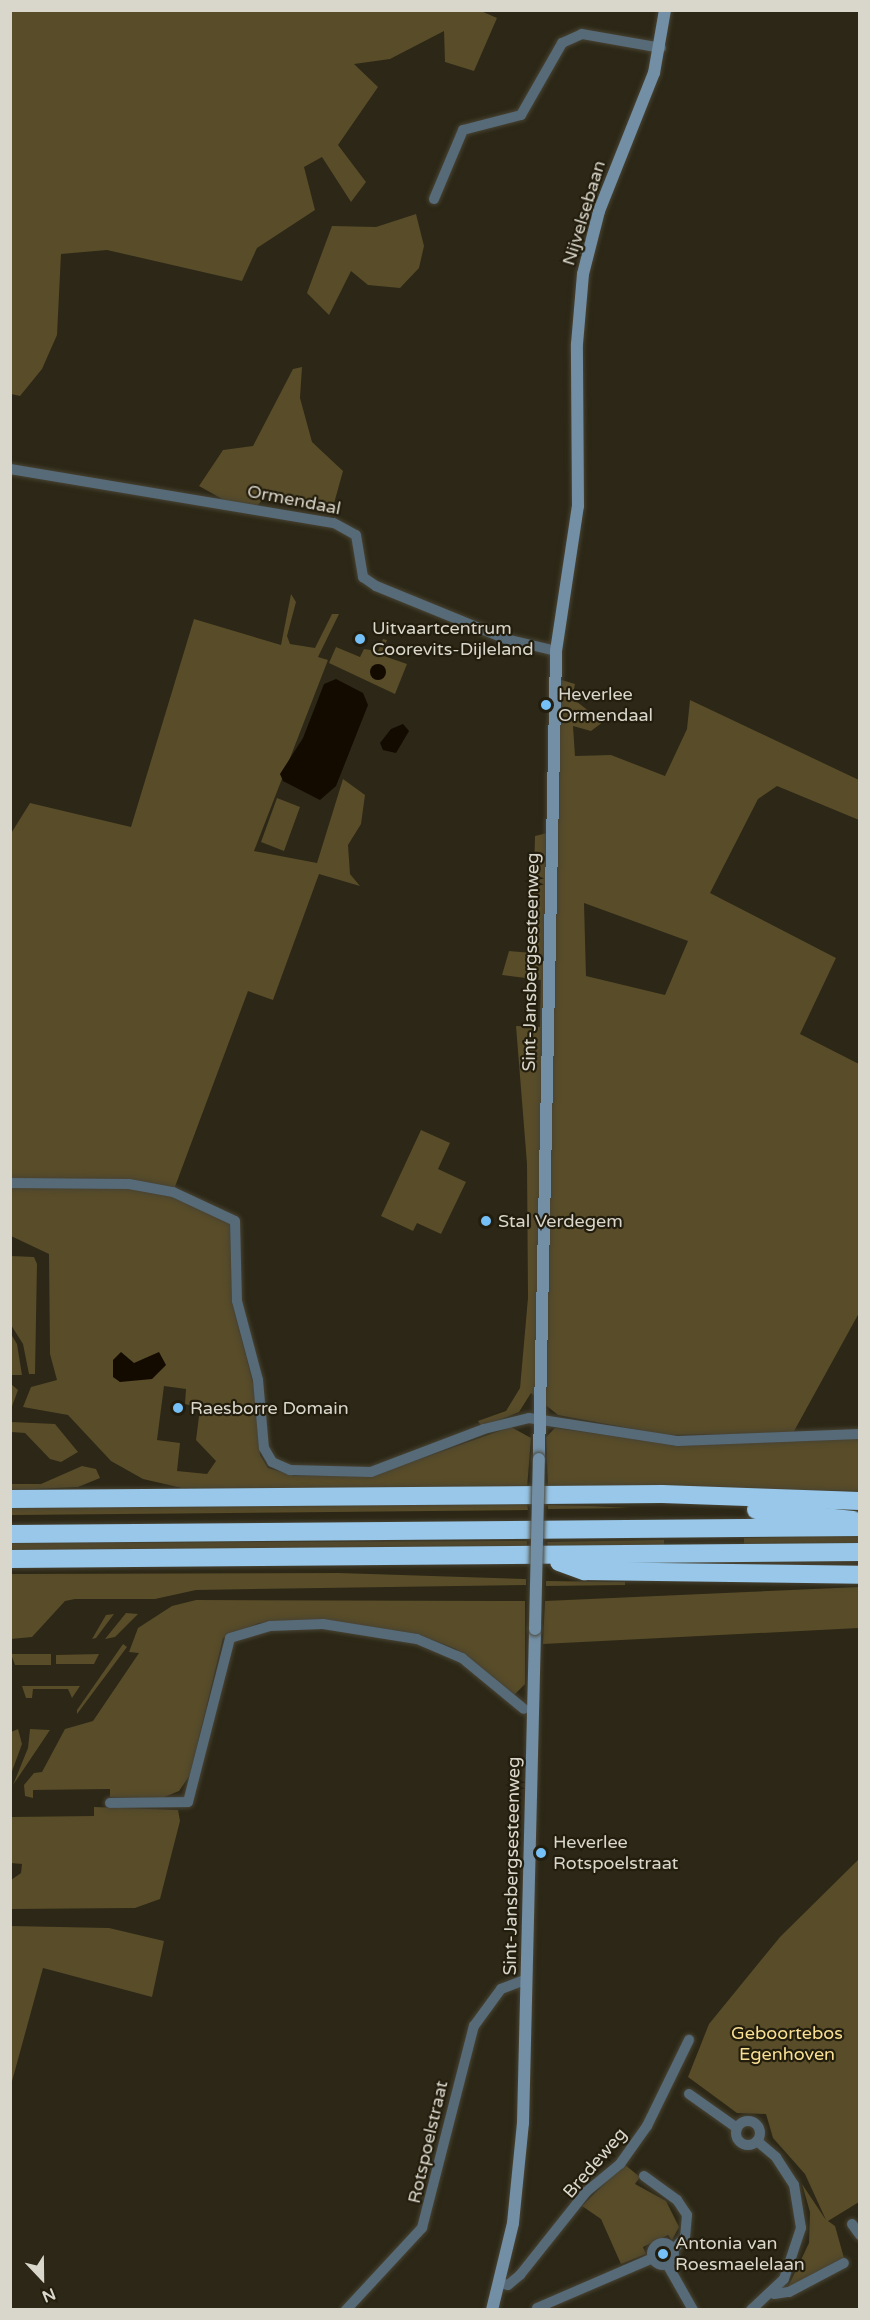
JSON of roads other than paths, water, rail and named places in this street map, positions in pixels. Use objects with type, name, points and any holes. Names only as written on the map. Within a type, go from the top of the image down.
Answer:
[{"type":"highway","points":[[10,1499],[572,1497],[662,1494],[860,1501]]},
{"type":"highway","points":[[572,1497],[843,1515],[860,1525]]},
{"type":"highway","points":[[10,1534],[860,1525]]},
{"type":"highway","points":[[10,1560],[549,1558],[860,1552]]},
{"type":"highway","points":[[549,1558],[584,1571],[860,1575]]},
{"type":"main road","name":"Nijvelsebaan","points":[[578,506],[574,396],[583,274],[599,211],[661,48],[665,10]]},
{"type":"main road","name":"Sint-Jansbergsesteenweg","points":[[492,2310],[500,2283],[519,2181],[527,1979],[556,651],[578,506]]},
{"type":"street","points":[[434,200],[463,130],[521,115],[562,43],[582,34],[661,48]]},
{"type":"street","name":"Ormendaal","points":[[10,469],[334,523],[356,535],[363,577],[376,586],[506,639],[556,651]]},
{"type":"street","points":[[10,1183],[129,1184],[173,1192],[235,1221],[237,1301],[258,1380],[264,1448],[272,1462],[290,1470],[371,1472],[484,1429],[539,1420],[678,1441],[860,1434]]},
{"type":"street","points":[[110,1803],[188,1802],[230,1638],[270,1626],[323,1624],[417,1639],[462,1658],[524,1709]]},
{"type":"street","name":"Rotspoelstraat","points":[[346,2310],[422,2228],[474,2026],[501,1989],[527,1979]]},
{"type":"street","name":"Bredeweg","points":[[500,2283],[508,2285],[520,2275],[586,2193],[620,2164],[647,2126],[689,2040]]},
{"type":"street","points":[[689,2094],[737,2128],[741,2142],[756,2141],[787,2172],[801,2214],[800,2247],[774,2294],[751,2310]]},
{"type":"street","points":[[737,2128],[754,2123],[760,2133],[756,2141]]},
{"type":"street","points":[[644,2176],[677,2200],[687,2215],[685,2237],[673,2250],[667,2264]]},
{"type":"street","points":[[852,2224],[860,2235]]},
{"type":"street","points":[[537,2308],[653,2258],[659,2243],[673,2250]]},
{"type":"street","points":[[653,2258],[667,2264],[693,2310]]},
{"type":"street","points":[[774,2294],[789,2292],[844,2263]]},
{"type":"place","name":"Uitvaartcentrum Coorevits-Dijleland","points":[[360,639]]},
{"type":"place","name":"Heverlee Ormendaal","points":[[546,705]]},
{"type":"place","name":"Stal Verdegem","points":[[486,1221]]},
{"type":"place","name":"Raesborre Domain","points":[[178,1408]]},
{"type":"place","name":"Heverlee Rotspoelstraat","points":[[541,1853]]},
{"type":"place","name":"Antonia van Roesmaelelaan","points":[[663,2254]]},
{"type":"park label","name":"Geboortebos Egenhoven","points":[[787,2044]]}]
